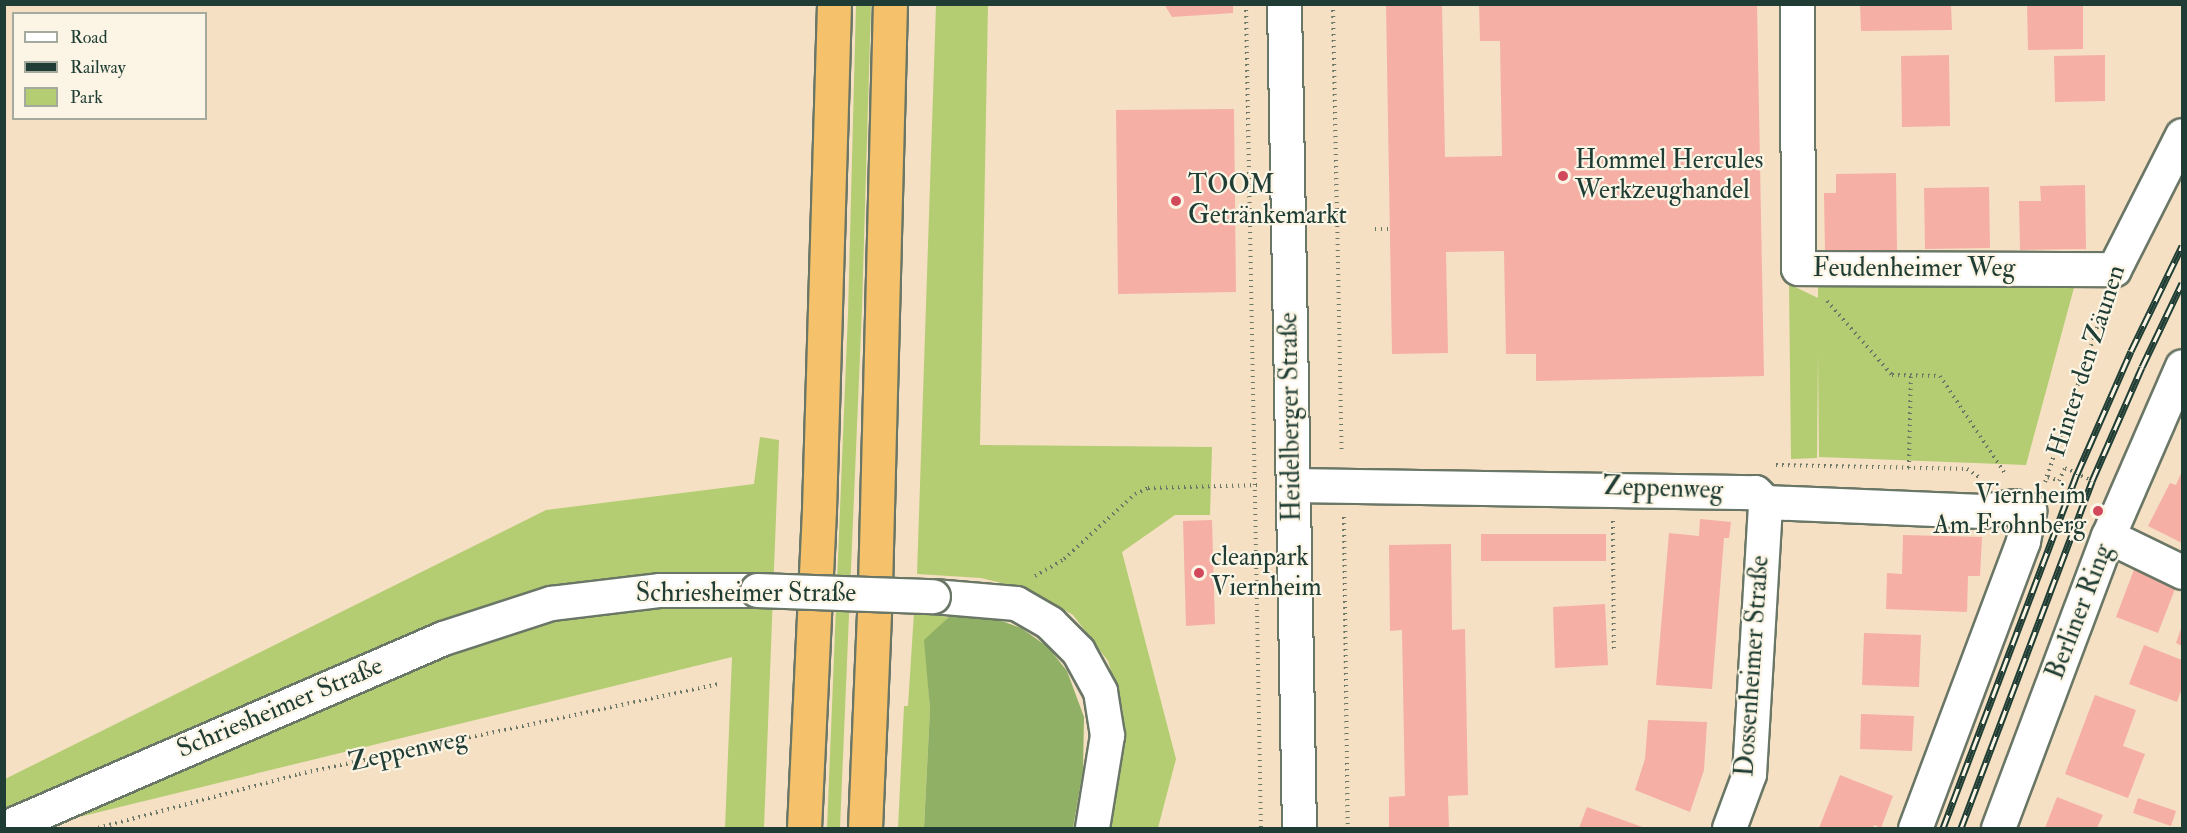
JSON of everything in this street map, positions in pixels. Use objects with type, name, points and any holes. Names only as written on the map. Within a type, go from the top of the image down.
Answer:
[{"type":"highway","points":[[804,828],[819,499],[834,4]]},
{"type":"highway","points":[[865,828],[875,587],[890,4]]},
{"type":"street","name":"Heidelberger Straße","points":[[1284,4],[1299,828]]},
{"type":"street","name":"Feudenheimer Weg","points":[[1797,4],[1798,268],[2114,269]]},
{"type":"street","name":"Hinter den Zäunen","points":[[2114,269],[2182,135]]},
{"type":"street","name":"Berliner Ring","points":[[1998,828],[2109,536],[2182,366]]},
{"type":"street","name":"Zeppenweg","points":[[1293,485],[1613,488],[1755,492],[1765,502],[1982,511],[2014,506],[2029,510]]},
{"type":"street","name":"Dossenheimer Straße","points":[[1729,828],[1749,774],[1765,502]]},
{"type":"street","points":[[1915,828],[2023,541],[2029,510]]},
{"type":"street","points":[[2109,536],[2182,572]]},
{"type":"street","name":"Schriesheimer Straße","points":[[4,828],[454,634],[551,603],[660,590],[757,590],[933,596],[1016,603],[1050,623],[1078,651],[1100,691],[1107,735],[1092,828]]},
{"type":"path","points":[[1246,4],[1261,828]]},
{"type":"path","points":[[1333,4],[1348,828]]},
{"type":"path","points":[[1375,230],[1390,229]]},
{"type":"path","points":[[1798,268],[1892,375],[1940,376],[2029,510]]},
{"type":"path","name":"Hinter den Zäunen","points":[[2029,510],[2048,477],[2102,317],[2114,269]]},
{"type":"path","points":[[1909,468],[1911,375]]},
{"type":"path","points":[[2048,477],[2059,481],[2065,468],[2104,486],[2109,473],[2131,483]]},
{"type":"path","points":[[1016,603],[1033,577],[1064,560],[1135,494],[1148,488],[1293,485]]},
{"type":"path","points":[[1613,488],[1614,650]]},
{"type":"path","name":"Zeppenweg","points":[[98,828],[299,774],[720,684]]},
{"type":"green space","points":[[856,5],[871,5],[862,308],[840,828],[827,828],[848,313]]},
{"type":"green space","points":[[936,5],[988,5],[980,445],[1212,447],[1210,515],[1175,515],[1122,552],[1176,759],[1158,828],[1107,828],[1123,711],[1108,661],[1073,615],[1030,590],[981,578],[917,574]]},
{"type":"green space","points":[[1789,284],[1818,298],[1818,286],[2075,284],[2026,465],[1819,457],[1818,355],[1817,458],[1791,459]]},
{"type":"green space","points":[[760,437],[779,440],[764,828],[725,828],[732,657],[79,817],[5,808],[5,779],[546,510],[754,484]]},
{"type":"green space","points":[[914,612],[949,617],[925,641],[930,709],[924,828],[898,828],[904,706],[908,706]]},
{"type":"green space","points":[[949,617],[991,617],[1021,628],[1048,647],[1067,671],[1084,717],[1083,770],[1073,828],[924,828],[930,709],[924,640]]},
{"type":"building","points":[[1164,4],[1233,4],[1233,13],[1172,17]]},
{"type":"building","points":[[1386,4],[1442,4],[1445,157],[1502,156],[1500,41],[1480,41],[1479,4],[1757,4],[1764,376],[1536,381],[1536,354],[1506,354],[1504,251],[1446,252],[1448,353],[1392,354]]},
{"type":"building","points":[[1860,4],[1951,4],[1952,30],[1861,31]]},
{"type":"building","points":[[2027,4],[2083,4],[2083,49],[2028,50]]},
{"type":"building","points":[[1949,55],[1950,126],[1902,127],[1901,56]]},
{"type":"building","points":[[2105,55],[2105,101],[2055,102],[2054,56]]},
{"type":"building","name":"TOOM Getränkemarkt","points":[[1234,109],[1236,292],[1118,294],[1116,110]]},
{"type":"building","points":[[1896,173],[1897,250],[1825,251],[1824,193],[1836,193],[1836,174]]},
{"type":"building","points":[[2085,185],[2086,249],[2020,250],[2019,201],[2041,201],[2040,186]]},
{"type":"building","points":[[1989,187],[1990,248],[1925,249],[1924,188]]},
{"type":"building","points":[[2182,471],[2182,543],[2148,526],[2170,483],[2176,485]]},
{"type":"building","points":[[1700,519],[1731,522],[1729,538],[1724,538],[1712,689],[1656,685],[1669,533],[1699,536]]},
{"type":"building","name":"cleanpark Viernheim","points":[[1212,520],[1215,624],[1186,626],[1183,521]]},
{"type":"building","points":[[1481,534],[1606,534],[1606,561],[1481,561]]},
{"type":"building","points":[[1903,535],[1982,537],[1980,576],[1968,576],[1967,612],[1886,609],[1887,573],[1902,574]]},
{"type":"building","points":[[1451,544],[1452,630],[1465,629],[1468,795],[1448,796],[1449,828],[1389,828],[1389,797],[1405,796],[1402,630],[1390,631],[1389,545]]},
{"type":"building","points":[[2135,567],[2175,589],[2158,633],[2116,617]]},
{"type":"building","points":[[1605,604],[1608,665],[1555,668],[1553,607]]},
{"type":"building","points":[[2182,626],[2182,646],[2176,643]]},
{"type":"building","points":[[1864,633],[1921,635],[1919,687],[1862,685]]},
{"type":"building","points":[[2144,645],[2182,660],[2182,688],[2177,702],[2129,684]]},
{"type":"building","points":[[2095,695],[2136,710],[2123,746],[2145,754],[2128,798],[2065,774]]},
{"type":"building","points":[[1861,714],[1914,716],[1912,751],[1860,749]]},
{"type":"building","points":[[1648,720],[1707,722],[1704,770],[1690,812],[1635,790],[1645,759]]},
{"type":"building","points":[[1840,775],[1893,796],[1881,828],[1874,825],[1873,828],[1819,828]]},
{"type":"building","points":[[2057,797],[2103,815],[2097,828],[2045,828]]},
{"type":"building","points":[[2138,798],[2176,811],[2171,826],[2133,813]]},
{"type":"building","points":[[1587,807],[1645,828],[1579,828]]},
{"type":"railway","points":[[1943,828],[2077,474],[2131,351],[2182,246]]},
{"type":"railway","points":[[1961,828],[2092,481],[2182,283]]},
{"type":"place","name":"Hommel Hercules Werkzeughandel","points":[[1563,176]]},
{"type":"place","name":"TOOM Getränkemarkt","points":[[1176,201]]},
{"type":"place","name":"Viernheim Am Frohnberg","points":[[2098,511]]},
{"type":"place","name":"cleanpark Viernheim","points":[[1199,573]]}]
